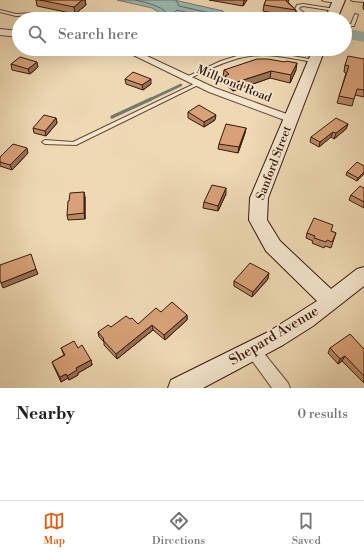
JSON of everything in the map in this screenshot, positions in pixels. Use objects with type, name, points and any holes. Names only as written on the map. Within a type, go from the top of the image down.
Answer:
[{"type":"street","points":[[0,32],[12,33]]},
{"type":"street","name":"Millpond Road","points":[[141,56],[198,84],[266,111],[291,118]]},
{"type":"street","name":"Sanford Street","points":[[317,56],[260,198],[258,220],[273,246],[312,285],[331,301]]},
{"type":"street","name":"Shepard Avenue","points":[[179,388],[253,351],[302,322],[364,275]]},
{"type":"street","points":[[253,351],[282,388]]},
{"type":"lane","points":[[324,0],[336,8]]},
{"type":"lane","points":[[353,0],[364,1]]},
{"type":"lane","points":[[299,12],[297,9],[298,6],[303,5],[336,8]]},
{"type":"lane","points":[[0,11],[12,14]]},
{"type":"lane","points":[[352,25],[356,15]]},
{"type":"lane","points":[[186,78],[208,68],[245,56]]},
{"type":"lane","points":[[45,142],[74,144],[198,84]]},
{"type":"water","points":[[117,0],[174,0],[223,12],[159,12],[152,8]]},
{"type":"building","points":[[40,0],[82,0],[74,7]]},
{"type":"building","points":[[266,0],[287,0],[286,1],[296,10],[264,5]]},
{"type":"building","points":[[348,56],[364,59],[364,90],[357,89],[354,99],[339,96],[349,66],[345,65]]},
{"type":"building","points":[[20,57],[37,62],[28,69],[11,64]]},
{"type":"building","points":[[257,59],[297,63],[291,75],[271,71],[234,83],[225,76],[229,74],[224,70]]},
{"type":"building","points":[[133,72],[151,79],[142,85],[125,79]]},
{"type":"building","points":[[199,105],[216,115],[204,122],[188,112]]},
{"type":"building","points":[[44,115],[56,118],[45,131],[33,128]]},
{"type":"building","points":[[336,118],[348,124],[336,133],[333,132],[320,142],[311,137]]},
{"type":"building","points":[[226,124],[246,128],[239,147],[219,144]]},
{"type":"building","points":[[13,144],[27,148],[10,165],[0,162],[0,157]]},
{"type":"building","points":[[357,162],[364,166],[364,172],[358,178],[347,172]]},
{"type":"building","points":[[212,185],[226,188],[218,206],[204,202]]},
{"type":"building","points":[[360,186],[364,188],[364,202],[351,195]]},
{"type":"building","points":[[84,192],[84,213],[67,215],[70,193]]},
{"type":"building","points":[[314,218],[333,225],[331,231],[336,233],[332,242],[327,240],[326,242],[314,238],[315,236],[307,233]]},
{"type":"building","points":[[31,254],[36,269],[1,283],[0,265]]},
{"type":"building","points":[[250,263],[269,273],[253,292],[234,281]]},
{"type":"building","points":[[172,302],[187,315],[164,335],[152,325],[116,354],[98,332],[108,325],[111,327],[126,316],[130,319],[132,318],[138,324],[156,308],[161,312]]},
{"type":"building","points":[[350,334],[364,349],[364,376],[345,356],[340,359],[330,348]]},
{"type":"building","points":[[74,341],[78,348],[82,345],[91,360],[76,368],[77,370],[67,376],[66,374],[60,377],[52,362],[65,355],[61,348]]},
{"type":"waterway","points":[[352,34],[364,37]]},
{"type":"waterway","points":[[149,100],[181,85]]},
{"type":"waterway","points":[[112,117],[151,99]]}]
